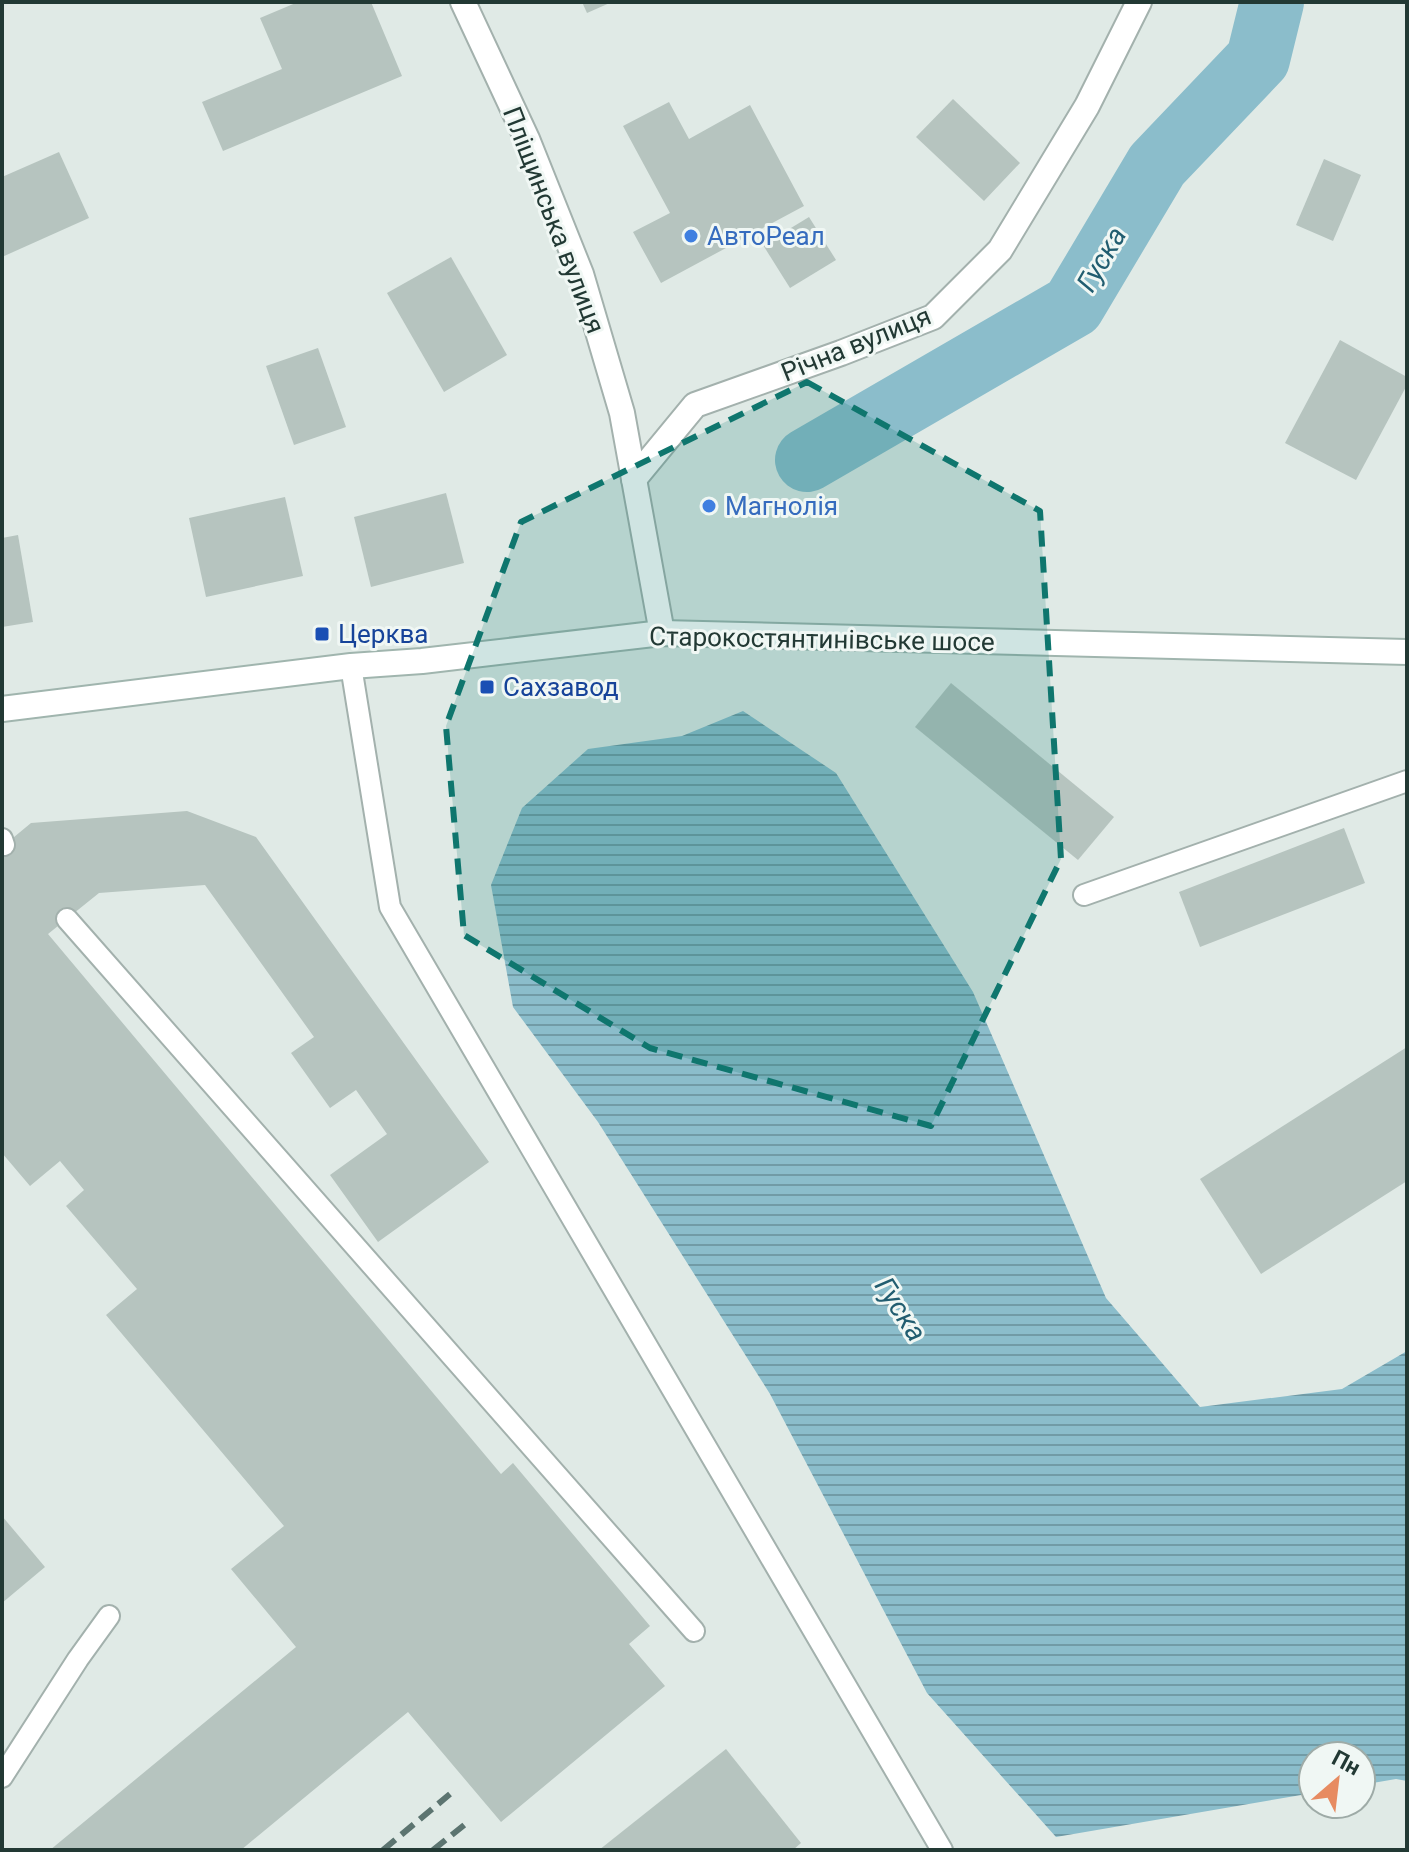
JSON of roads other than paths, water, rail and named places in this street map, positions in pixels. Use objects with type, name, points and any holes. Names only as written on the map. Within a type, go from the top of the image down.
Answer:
[{"type":"main road","name":"Пліщинська вулиця","points":[[463,2],[527,139],[581,274],[622,413],[662,633]]},
{"type":"main road","name":"Річна вулиця","points":[[634,479],[695,405],[933,317],[1000,250],[1087,106],[1139,2]]},
{"type":"main road","name":"Старокостянтинівське шосе","points":[[2,709],[351,666],[422,661],[662,633],[1407,652]]},
{"type":"lane","points":[[351,666],[390,907],[942,1850]]},
{"type":"lane","points":[[1084,895],[1407,781]]},
{"type":"lane","points":[[67,919],[694,1631]]},
{"type":"lane","points":[[2,1777],[109,1616]]},
{"type":"water","points":[[743,711],[836,773],[973,992],[1106,1298],[1200,1407],[1342,1389],[1407,1351],[1407,1781],[1396,1779],[1377,1782],[1377,1740],[1297,1740],[1297,1796],[1056,1837],[927,1693],[770,1394],[598,1122],[513,1007],[491,885],[522,808],[588,749],[682,736]]},
{"type":"waterway","name":"Гуска","points":[[807,460],[1073,306],[1157,165],[1258,59],[1272,2]]},
{"type":"railway","points":[[383,1850],[450,1794]]},
{"type":"railway","points":[[433,1850],[468,1822]]},
{"type":"place","name":"АвтоРеал","points":[[691,236]]},
{"type":"place","name":"Магнолія","points":[[709,506]]},
{"type":"place","name":"Церква","points":[[322,634]]},
{"type":"place","name":"Сахзавод","points":[[487,687]]}]
